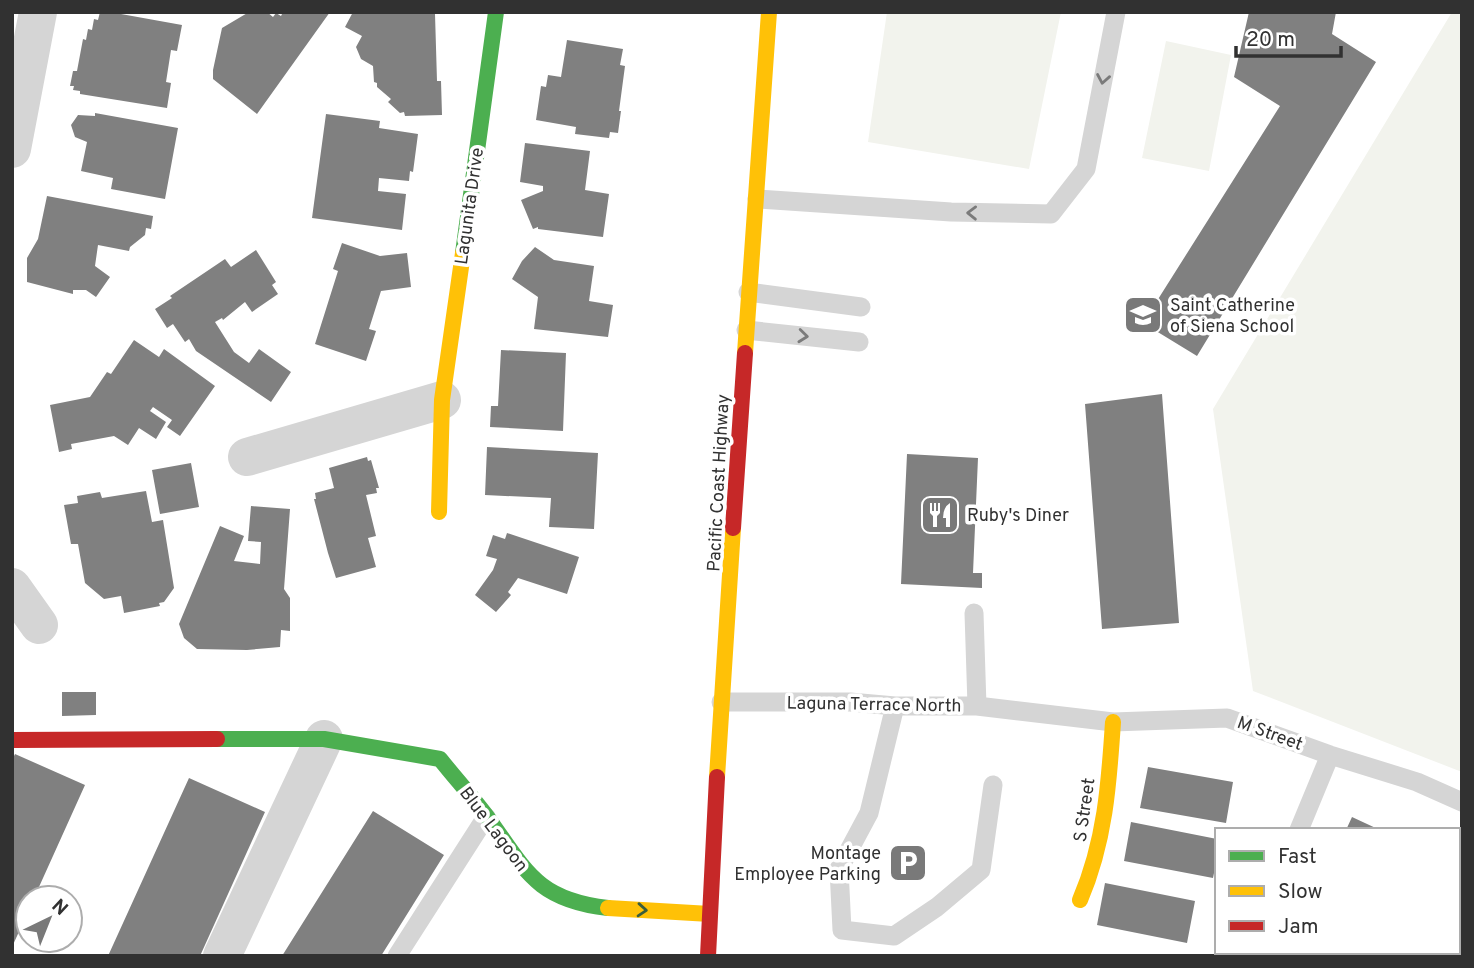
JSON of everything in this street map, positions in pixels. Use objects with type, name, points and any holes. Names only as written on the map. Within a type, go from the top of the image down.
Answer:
[{"type":"main road","name":"Lagunita Drive","points":[[439,512],[442,400],[496,12]]},
{"type":"main road","name":"Pacific Coast Highway","points":[[708,956],[721,702],[769,12]]},
{"type":"main road","name":"S Street","points":[[1080,900],[1089,881],[1104,829],[1113,722]]},
{"type":"main road","name":"Blue Lagoon","points":[[12,740],[324,739],[440,759],[523,869],[549,892],[598,907],[710,915]]},
{"type":"street","points":[[12,149],[37,12]]},
{"type":"street","points":[[247,457],[442,400]]},
{"type":"street","points":[[12,587],[39,625]]},
{"type":"street","points":[[222,956],[324,739]]},
{"type":"lane","points":[[757,199],[951,212],[1051,214],[1086,169],[1116,12]]},
{"type":"lane","points":[[748,292],[861,307]]},
{"type":"lane","points":[[746,330],[859,342]]},
{"type":"lane","points":[[974,612],[977,706]]},
{"type":"lane","name":"Laguna Terrace North","points":[[721,702],[977,706],[1026,712]]},
{"type":"lane","points":[[895,706],[869,813],[839,869],[842,930],[894,936],[937,907],[981,870],[993,785]]},
{"type":"lane","name":"M Street","points":[[1026,712],[1113,722],[1227,718],[1329,755],[1417,782],[1462,802]]},
{"type":"lane","points":[[1300,828],[1329,755]]},
{"type":"lane","points":[[397,956],[486,817]]},
{"type":"shaded area","points":[[887,12],[1061,12],[1029,169],[868,142]]},
{"type":"shaded area","points":[[1452,12],[1462,12],[1462,772],[1253,691],[1213,409]]},
{"type":"shaded area","points":[[1166,41],[1231,55],[1209,171],[1142,158]]},
{"type":"building","points":[[100,12],[122,12],[121,14],[182,25],[177,51],[171,50],[166,82],[171,83],[167,108],[80,94],[80,91],[73,90],[74,86],[70,86],[73,71],[77,71],[83,39],[86,40],[88,29],[92,30],[94,19],[98,20]]},
{"type":"building","points":[[249,12],[267,12],[273,17],[276,13],[281,16],[283,12],[330,12],[257,114],[213,79],[222,28]]},
{"type":"building","points":[[353,12],[435,14],[437,81],[441,81],[442,115],[405,116],[404,112],[400,113],[388,102],[391,99],[374,82],[373,66],[361,59],[356,47],[362,36],[345,27]]},
{"type":"building","points":[[1249,12],[1336,12],[1332,34],[1376,62],[1197,356],[1143,323],[1280,106],[1234,77]]},
{"type":"building","points":[[567,40],[623,49],[620,65],[625,66],[618,133],[610,132],[609,138],[575,134],[576,127],[536,120],[541,86],[546,87],[548,75],[561,77]]},
{"type":"building","points":[[95,113],[178,128],[165,199],[111,189],[113,178],[81,171],[87,142],[75,137],[71,125],[78,115],[95,116]]},
{"type":"building","points":[[326,114],[380,121],[379,128],[418,134],[413,172],[410,171],[409,181],[379,178],[378,191],[406,194],[402,230],[312,218]]},
{"type":"building","points":[[525,143],[590,151],[585,190],[609,194],[603,237],[538,227],[533,229],[521,200],[543,191],[543,186],[520,182]]},
{"type":"building","points":[[47,196],[153,216],[151,229],[146,228],[145,235],[130,247],[129,251],[98,245],[95,266],[110,277],[96,297],[86,290],[73,290],[73,294],[27,282],[27,258],[38,239]]},
{"type":"building","points":[[342,243],[380,256],[407,253],[411,287],[381,291],[369,329],[376,331],[366,361],[315,344],[338,271],[333,269]]},
{"type":"building","points":[[535,247],[554,260],[594,266],[589,301],[613,305],[608,337],[534,329],[538,297],[512,279],[522,261]]},
{"type":"building","points":[[256,250],[276,282],[272,285],[278,294],[252,312],[245,302],[223,320],[222,318],[215,322],[234,352],[249,363],[259,349],[291,372],[271,402],[196,351],[189,339],[185,342],[173,324],[167,328],[155,309],[225,259],[231,267]]},
{"type":"building","points":[[134,340],[159,357],[164,349],[215,386],[180,436],[167,427],[172,420],[153,407],[150,411],[166,422],[156,439],[139,428],[128,445],[114,436],[71,444],[72,449],[59,452],[50,405],[90,397],[107,372],[111,374]]},
{"type":"building","points":[[501,350],[566,353],[563,431],[490,427],[491,406],[498,406]]},
{"type":"building","points":[[1162,394],[1179,623],[1102,629],[1085,404]]},
{"type":"building","points":[[487,447],[598,453],[594,529],[549,527],[551,498],[485,495]]},
{"type":"building","name":"Ruby's Diner","points":[[907,454],[978,458],[973,573],[982,573],[982,588],[901,584]]},
{"type":"building","points":[[367,457],[368,461],[371,460],[379,488],[376,488],[377,493],[366,495],[376,536],[368,538],[376,567],[336,578],[314,499],[315,493],[334,488],[329,468]]},
{"type":"building","points":[[191,463],[199,507],[160,514],[152,470]]},
{"type":"building","points":[[146,491],[152,522],[163,520],[174,588],[164,602],[159,603],[160,606],[124,613],[121,596],[104,599],[85,583],[78,544],[71,544],[64,505],[78,503],[77,496],[100,492],[102,498]]},
{"type":"building","points":[[251,506],[290,509],[284,589],[290,598],[290,631],[281,630],[280,647],[247,650],[197,649],[184,638],[179,624],[220,526],[244,536],[234,561],[260,564],[261,542],[248,541]]},
{"type":"building","points":[[507,533],[579,557],[567,594],[518,578],[508,592],[511,595],[496,612],[475,595],[493,570],[497,559],[486,556],[493,535],[505,539]]},
{"type":"building","points":[[62,692],[96,692],[96,715],[62,716]]},
{"type":"building","points":[[15,754],[85,785],[40,884],[14,884],[12,947],[12,760]]},
{"type":"building","points":[[1148,767],[1233,782],[1226,823],[1140,808]]},
{"type":"building","points":[[189,778],[265,812],[200,956],[108,956]]},
{"type":"building","points":[[373,811],[444,855],[381,956],[282,956]]},
{"type":"building","points":[[1352,817],[1376,828],[1347,828]]},
{"type":"building","points":[[1131,822],[1215,839],[1213,878],[1124,861]]},
{"type":"building","points":[[1105,883],[1195,901],[1187,943],[1097,925]]},
{"type":"building","points":[[1460,883],[1462,884],[1462,929],[1460,928]]},
{"type":"building","points":[[1340,954],[1344,956],[1282,956]]},
{"type":"traffic: fast","points":[[463,253],[496,12]]},
{"type":"traffic: fast","points":[[217,739],[324,739],[440,759],[536,880],[565,898],[608,908]]},
{"type":"traffic: slow","points":[[745,353],[769,12]]},
{"type":"traffic: slow","points":[[439,512],[442,400],[463,253]]},
{"type":"traffic: slow","points":[[717,777],[733,528]]},
{"type":"traffic: slow","points":[[1080,900],[1100,835],[1113,722]]},
{"type":"traffic: slow","points":[[608,908],[710,914]]},
{"type":"traffic: jam","points":[[733,528],[745,353]]},
{"type":"traffic: jam","points":[[12,740],[217,739]]},
{"type":"traffic: jam","points":[[708,956],[717,777]]},
{"type":"place","name":"Saint Catherine of Siena School","points":[[1143,315]]},
{"type":"place","name":"Ruby's Diner","points":[[940,515]]},
{"type":"place","name":"Montage Employee Parking","points":[[908,863]]}]
